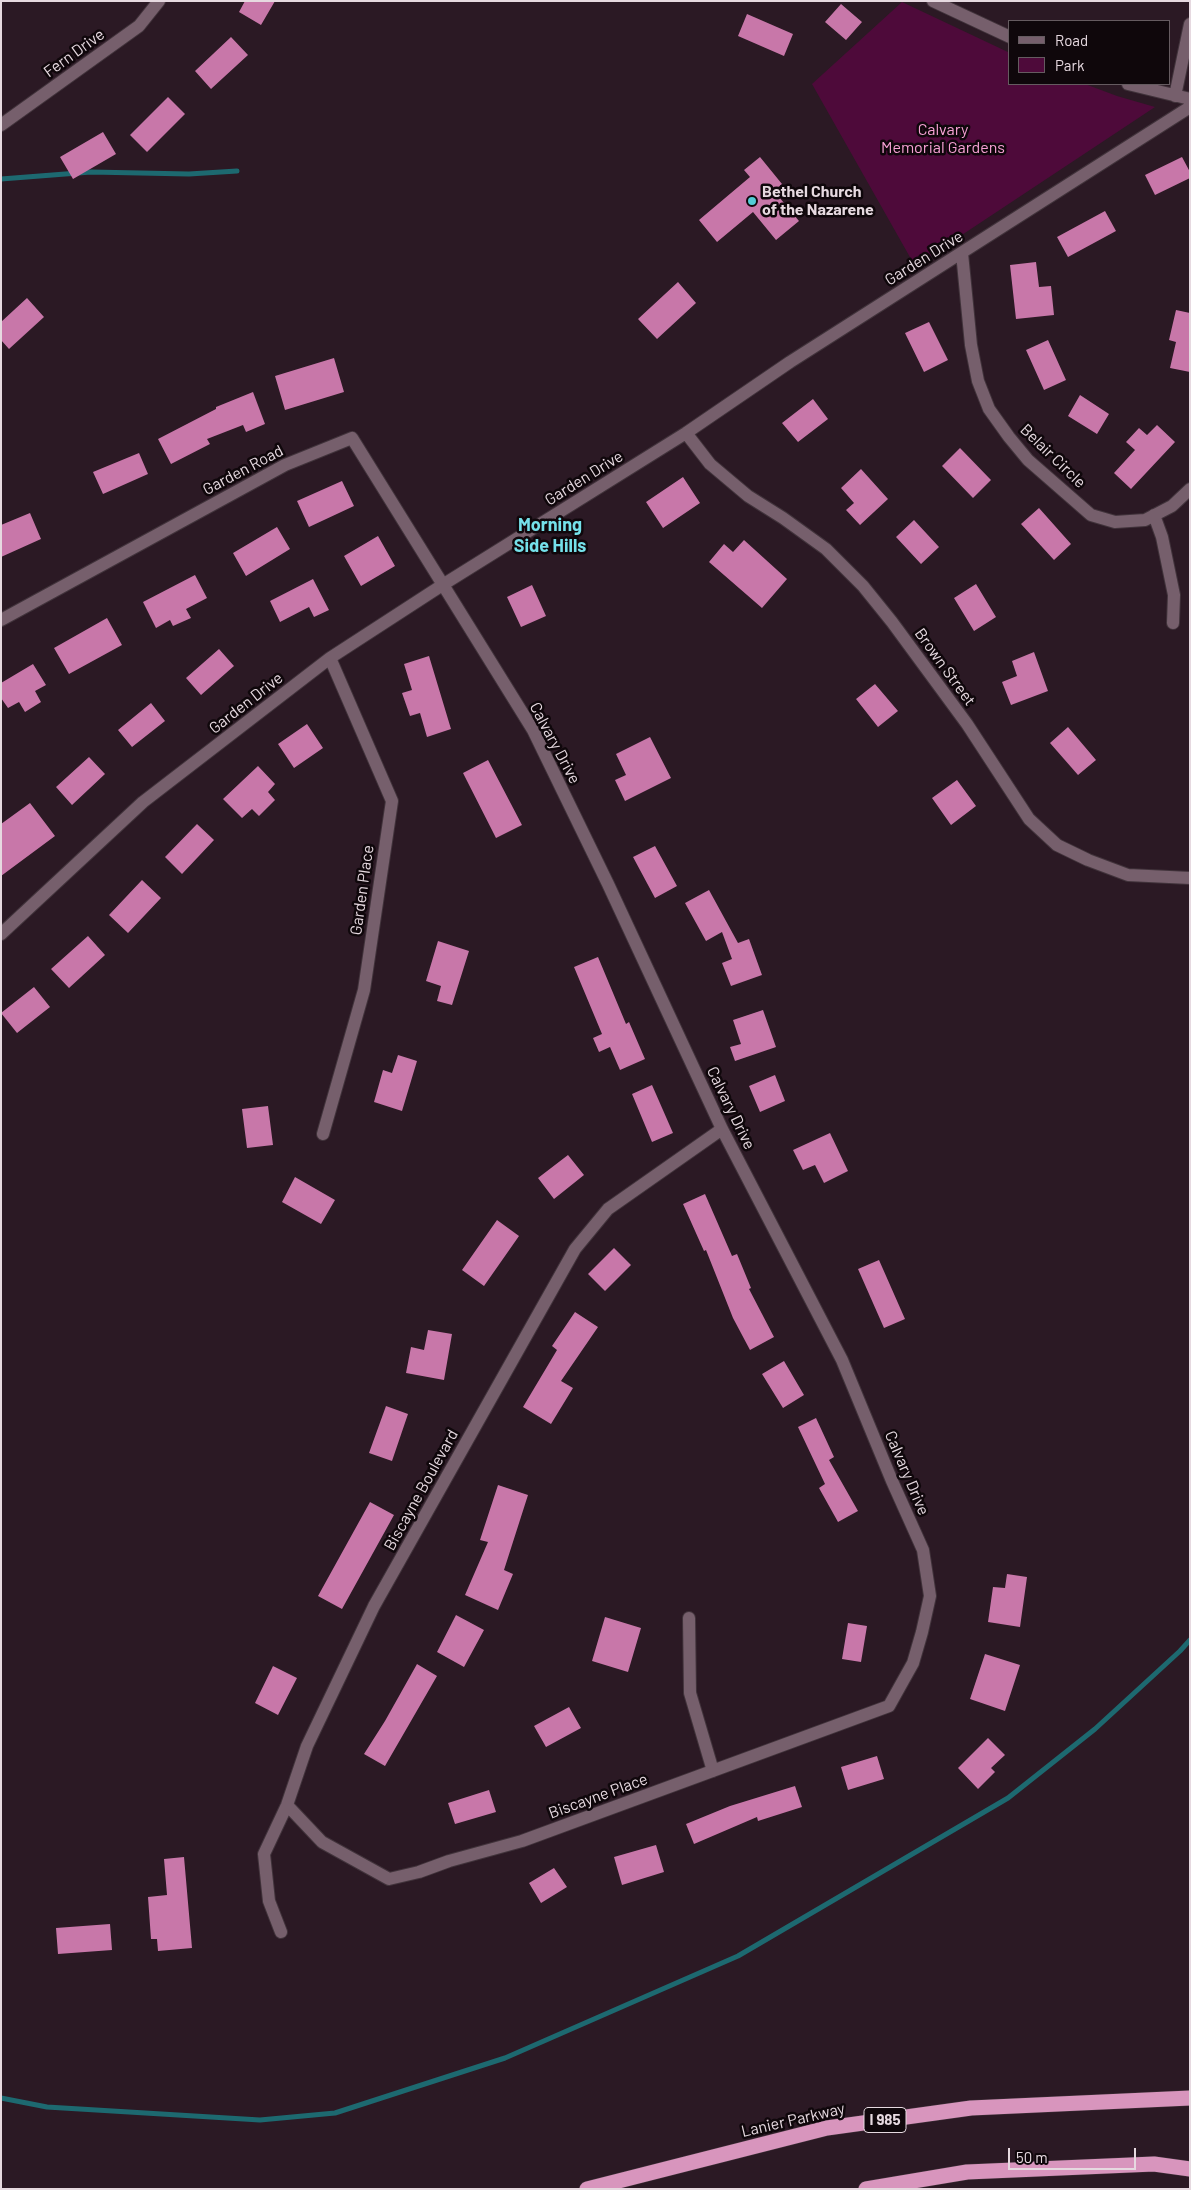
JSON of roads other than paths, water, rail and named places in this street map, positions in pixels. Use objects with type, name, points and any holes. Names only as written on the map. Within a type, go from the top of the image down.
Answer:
[{"type":"highway","name":"Lanier Parkway","points":[[587,2189],[826,2128],[971,2108],[1190,2098]]},
{"type":"highway","points":[[866,2189],[967,2172],[1154,2164],[1190,2169]]},
{"type":"street","name":"Fern Drive","points":[[1,125],[139,26],[159,1]]},
{"type":"street","points":[[933,1],[1008,36]]},
{"type":"street","points":[[1175,96],[1190,24]]},
{"type":"street","points":[[1132,85],[1190,100]]},
{"type":"street","name":"Garden Drive","points":[[1,934],[143,802],[330,658],[444,584],[686,433],[790,362],[1190,107]]},
{"type":"street","name":"Belair Circle","points":[[962,253],[971,345],[978,381],[988,409],[1028,460],[1091,515],[1115,522],[1145,520],[1172,506],[1190,489]]},
{"type":"street","name":"Brown Street","points":[[686,433],[710,464],[732,483],[826,549],[864,586],[967,724],[1029,819],[1050,838],[1058,845],[1088,860],[1128,874],[1190,878]]},
{"type":"street","name":"Garden Road","points":[[1,620],[285,465],[352,438],[444,584]]},
{"type":"street","points":[[1154,515],[1162,537],[1174,595],[1173,623]]},
{"type":"street","name":"Calvary Drive","points":[[444,584],[533,730],[608,884],[722,1129],[842,1360],[892,1481],[924,1550],[930,1596],[913,1663]]},
{"type":"street","name":"Garden Place","points":[[323,1134],[364,990],[392,801],[330,658]]},
{"type":"street","name":"Biscayne Boulevard","points":[[281,1932],[269,1901],[264,1854],[287,1805],[307,1746],[374,1606],[575,1249],[608,1209],[722,1129]]},
{"type":"street","points":[[689,1618],[690,1693],[713,1771]]},
{"type":"street","name":"Biscayne Place","points":[[287,1805],[322,1842],[389,1878],[419,1872],[450,1861],[522,1841],[889,1706],[913,1663]]},
{"type":"waterway","points":[[1,179],[91,172],[189,174],[237,171]]},
{"type":"waterway","points":[[1,2098],[47,2107],[260,2120],[335,2113],[505,2058],[738,1956],[1008,1798],[1095,1729],[1190,1640]]},
{"type":"place","name":"Bethel Church of the Nazarene","points":[[752,201]]},
{"type":"district","name":"Morning Side Hills","points":[[550,535]]},
{"type":"park label","name":"Calvary Memorial Gardens","points":[[943,139]]}]
